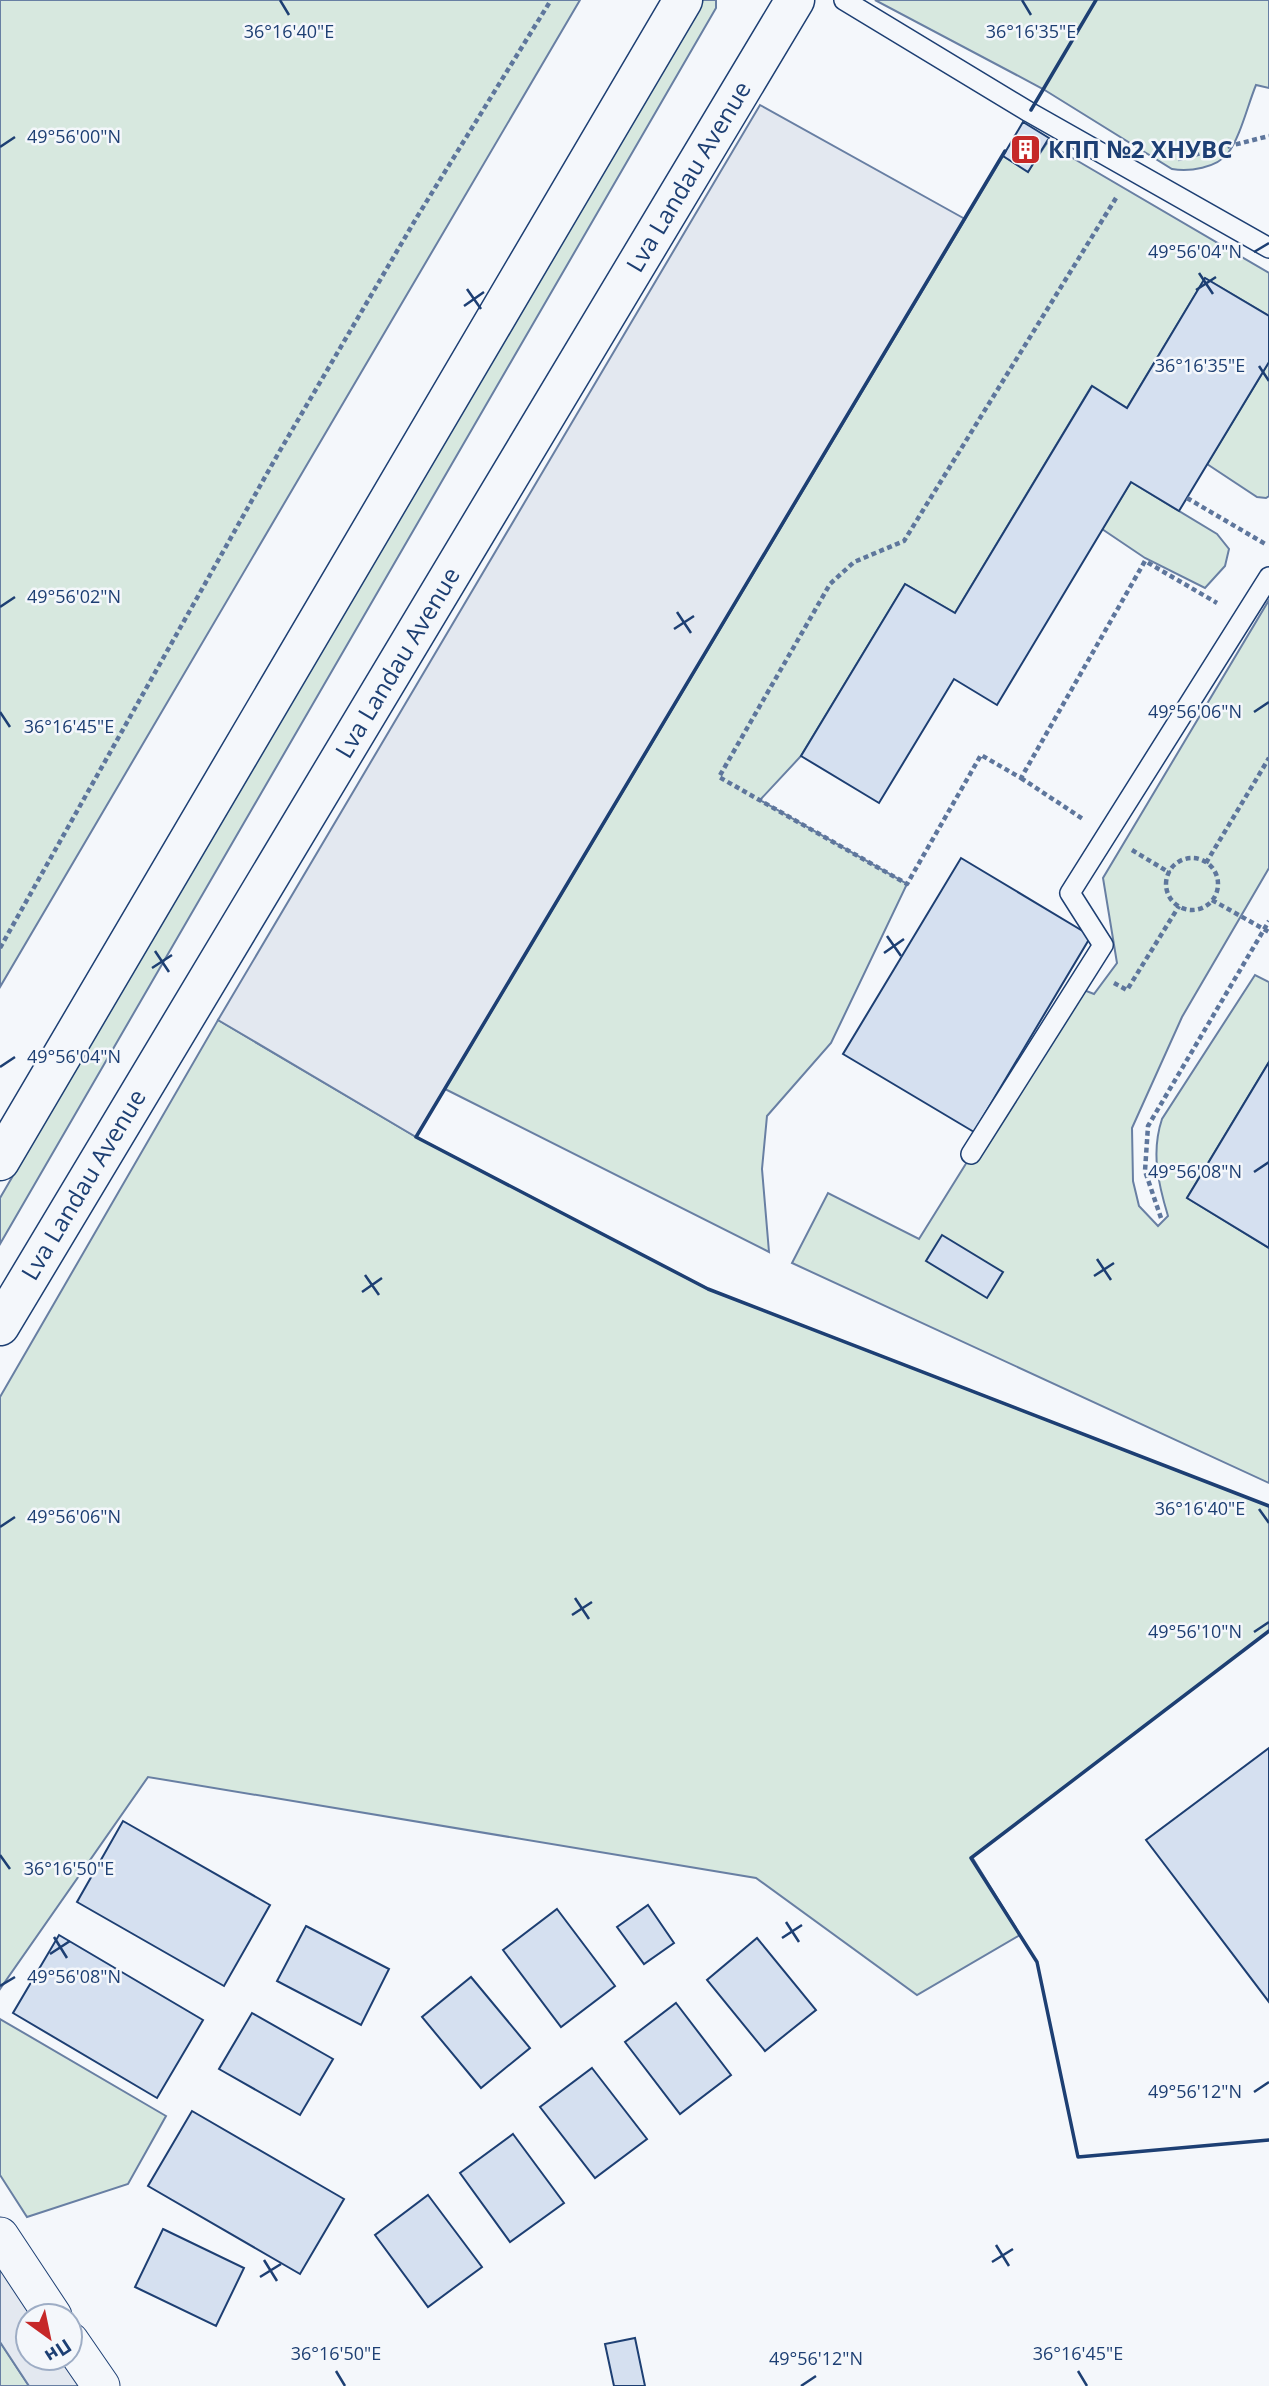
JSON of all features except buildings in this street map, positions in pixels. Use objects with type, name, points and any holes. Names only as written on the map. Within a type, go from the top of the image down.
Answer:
[{"type":"main road","points":[[0,1161],[683,0]]},
{"type":"main road","name":"Lva Landau Avenue","points":[[0,1326],[795,0]]},
{"type":"street","points":[[0,2236],[44,2302]]},
{"type":"street","points":[[84,2362],[100,2386]]},
{"type":"lane","points":[[844,0],[1269,248]]},
{"type":"lane","points":[[971,1154],[1103,945],[1070,893],[1269,577]]},
{"type":"path","points":[[0,948],[285,442],[417,217],[551,0]]},
{"type":"path","points":[[1244,618],[1145,561],[1021,778],[981,755],[907,884],[719,778],[830,584],[854,562],[904,541],[1133,171],[1269,136]]},
{"type":"path","points":[[1187,498],[1269,546]]},
{"type":"path","points":[[1206,863],[1269,758]]},
{"type":"path","points":[[1186,859],[1206,863],[1218,880],[1212,900],[1195,910],[1179,906],[1168,893],[1167,884],[1172,868],[1186,859]]},
{"type":"path","points":[[1212,900],[1266,931]]},
{"type":"path","points":[[1088,969],[1128,990],[1179,906]]},
{"type":"path","points":[[1161,1218],[1145,1171],[1148,1126],[1266,931],[1269,921]]},
{"type":"shaded area","points":[[0,0],[580,0],[0,987]]},
{"type":"shaded area","points":[[699,0],[716,0],[716,8],[0,1244],[0,1198]]},
{"type":"shaded area","points":[[875,0],[1269,0],[1269,88],[1256,85],[1236,139],[1223,158],[1202,168],[1172,169],[1043,89]]},
{"type":"shaded area","points":[[760,105],[965,219],[416,1137],[218,1020]]},
{"type":"shaded area","points":[[1047,143],[1269,273],[1269,316],[1205,278],[1127,408],[1091,387],[955,613],[905,584],[801,756],[760,800],[907,884],[831,1043],[767,1116],[762,1169],[769,1252],[445,1089],[1003,156],[1028,171]]},
{"type":"shaded area","points":[[1269,362],[1269,496],[1266,498],[1257,497],[1207,464]]},
{"type":"shaded area","points":[[1131,482],[1217,534],[1229,549],[1225,566],[1205,588],[1145,558],[1102,529]]},
{"type":"shaded area","points":[[1269,600],[1269,868],[1182,1017],[1132,1128],[1133,1181],[1139,1206],[1158,1226],[1168,1216],[1161,1192],[1156,1155],[1162,1119],[1255,975],[1269,982],[1269,1062],[1187,1198],[1269,1248],[1269,1483],[792,1263],[828,1193],[919,1239],[1076,987],[1094,994],[1117,963],[1103,878]]},
{"type":"shaded area","points":[[218,1020],[416,1137],[708,1289],[1269,1506],[1269,1631],[972,1857],[1020,1935],[917,1995],[756,1878],[148,1777],[0,1989],[0,1397]]},
{"type":"shaded area","points":[[0,2019],[166,2116],[128,2184],[27,2217],[0,2175]]},
{"type":"shaded area","points":[[0,2232],[47,2302],[14,2302],[14,2363],[0,2342]]},
{"type":"shaded area","points":[[0,2342],[14,2363],[14,2372],[20,2372],[29,2386],[0,2386]]},
{"type":"shaded area","points":[[84,2370],[102,2386],[29,2386],[20,2372]]},
{"type":"wall","points":[[1031,110],[1096,0]]},
{"type":"wall","points":[[1005,151],[416,1137],[708,1289],[1269,1506]]},
{"type":"wall","points":[[1269,1631],[971,1858],[1037,1962],[1078,2157],[1269,2140]]},
{"type":"place","name":"КПП №2 ХНУВС","points":[[1025,150]]}]
